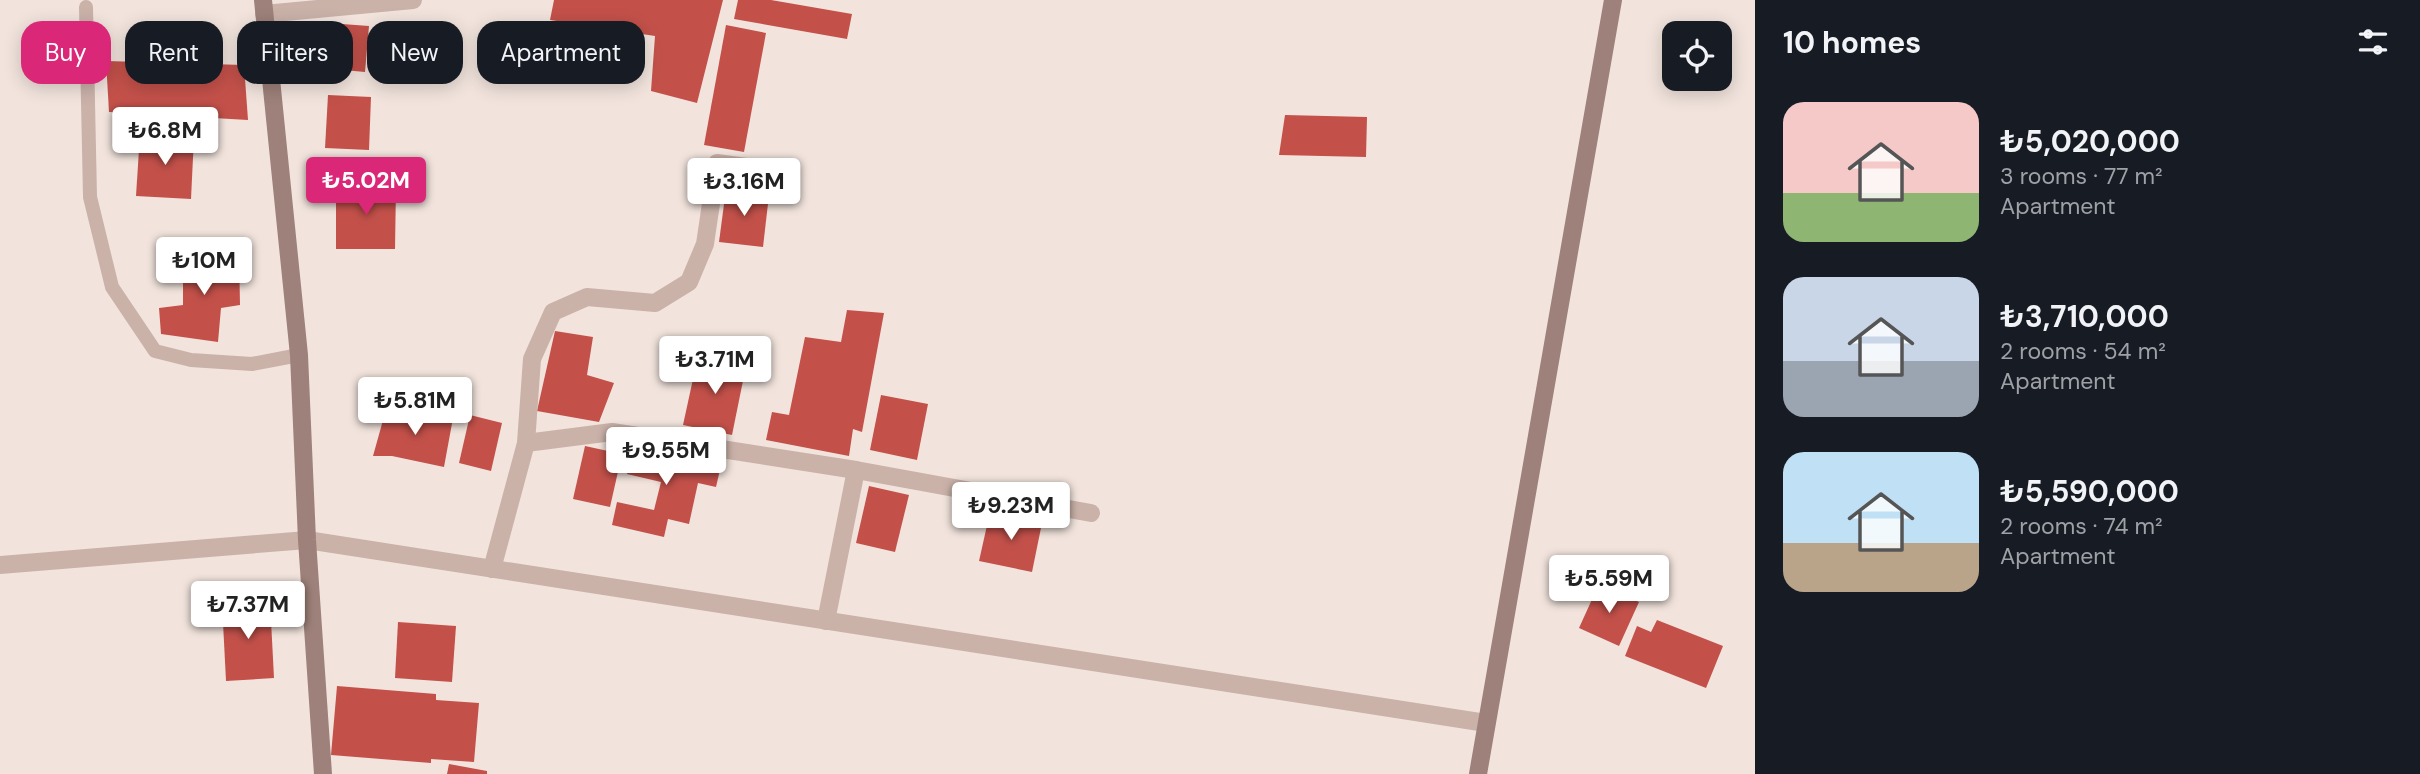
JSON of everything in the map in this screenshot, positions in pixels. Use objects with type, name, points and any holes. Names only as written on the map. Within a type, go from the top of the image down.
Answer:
[{"type":"main road","points":[[1478,774],[1613,0]]},
{"type":"main road","points":[[263,7],[299,355],[307,540],[323,774]]},
{"type":"street","points":[[263,7],[413,0]]},
{"type":"street","points":[[492,569],[526,443],[531,359],[553,312],[587,297],[655,303],[689,282],[705,244],[717,163],[777,171]]},
{"type":"street","points":[[526,443],[612,432],[856,470],[1091,513]]},
{"type":"street","points":[[826,621],[856,470]]},
{"type":"street","points":[[0,565],[307,540],[1486,723]]},
{"type":"lane","points":[[86,7],[90,197],[112,287],[155,351],[191,360],[252,364],[299,355]]},
{"type":"building","points":[[554,0],[723,0],[697,103],[651,91],[655,36],[645,34],[645,21],[550,20]]},
{"type":"building","points":[[738,0],[771,0],[852,14],[847,39],[734,19]]},
{"type":"building","points":[[353,25],[367,26],[365,72],[353,71]]},
{"type":"building","points":[[726,25],[766,33],[744,152],[704,145]]},
{"type":"building","points":[[111,61],[125,62],[125,84],[223,84],[223,64],[237,65],[237,84],[245,84],[248,120],[109,112],[107,84],[111,84]]},
{"type":"building","points":[[328,95],[371,97],[369,150],[325,148]]},
{"type":"building","points":[[1285,115],[1367,117],[1366,157],[1279,155]]},
{"type":"building","points":[[140,134],[194,137],[191,199],[136,196]]},
{"type":"building","points":[[336,185],[396,185],[395,249],[336,249]]},
{"type":"building","points":[[726,189],[769,195],[763,247],[719,242]]},
{"type":"building","points":[[239,253],[240,305],[221,308],[218,342],[161,334],[159,308],[183,305],[183,255]]},
{"type":"building","points":[[847,310],[884,313],[862,432],[853,429],[849,456],[766,440],[772,412],[789,415],[805,337],[841,342]]},
{"type":"building","points":[[555,331],[593,337],[587,375],[614,383],[599,422],[537,411]]},
{"type":"building","points":[[698,356],[746,366],[732,435],[683,425]]},
{"type":"building","points":[[881,395],[928,404],[917,460],[870,450]]},
{"type":"building","points":[[403,408],[453,418],[444,467],[392,456],[373,456],[385,413]]},
{"type":"building","points":[[470,415],[502,423],[491,471],[459,463]]},
{"type":"building","points":[[635,441],[722,461],[716,487],[698,483],[689,524],[668,519],[664,537],[612,525],[617,502],[654,510],[661,482],[627,474]]},
{"type":"building","points":[[585,446],[622,454],[610,507],[573,499]]},
{"type":"building","points":[[869,486],[909,495],[895,552],[856,543]]},
{"type":"building","points":[[990,512],[1042,523],[1032,572],[979,561]]},
{"type":"building","points":[[1599,584],[1639,602],[1619,646],[1579,628]]},
{"type":"building","points":[[270,601],[274,678],[226,681],[222,603]]},
{"type":"building","points":[[1657,620],[1723,646],[1706,688],[1625,656],[1637,626],[1651,632]]},
{"type":"building","points":[[398,622],[456,626],[452,682],[395,678]]},
{"type":"building","points":[[337,686],[436,694],[436,700],[479,703],[474,762],[431,759],[431,763],[331,755]]},
{"type":"building","points":[[449,764],[487,771],[487,774],[447,774]]}]
